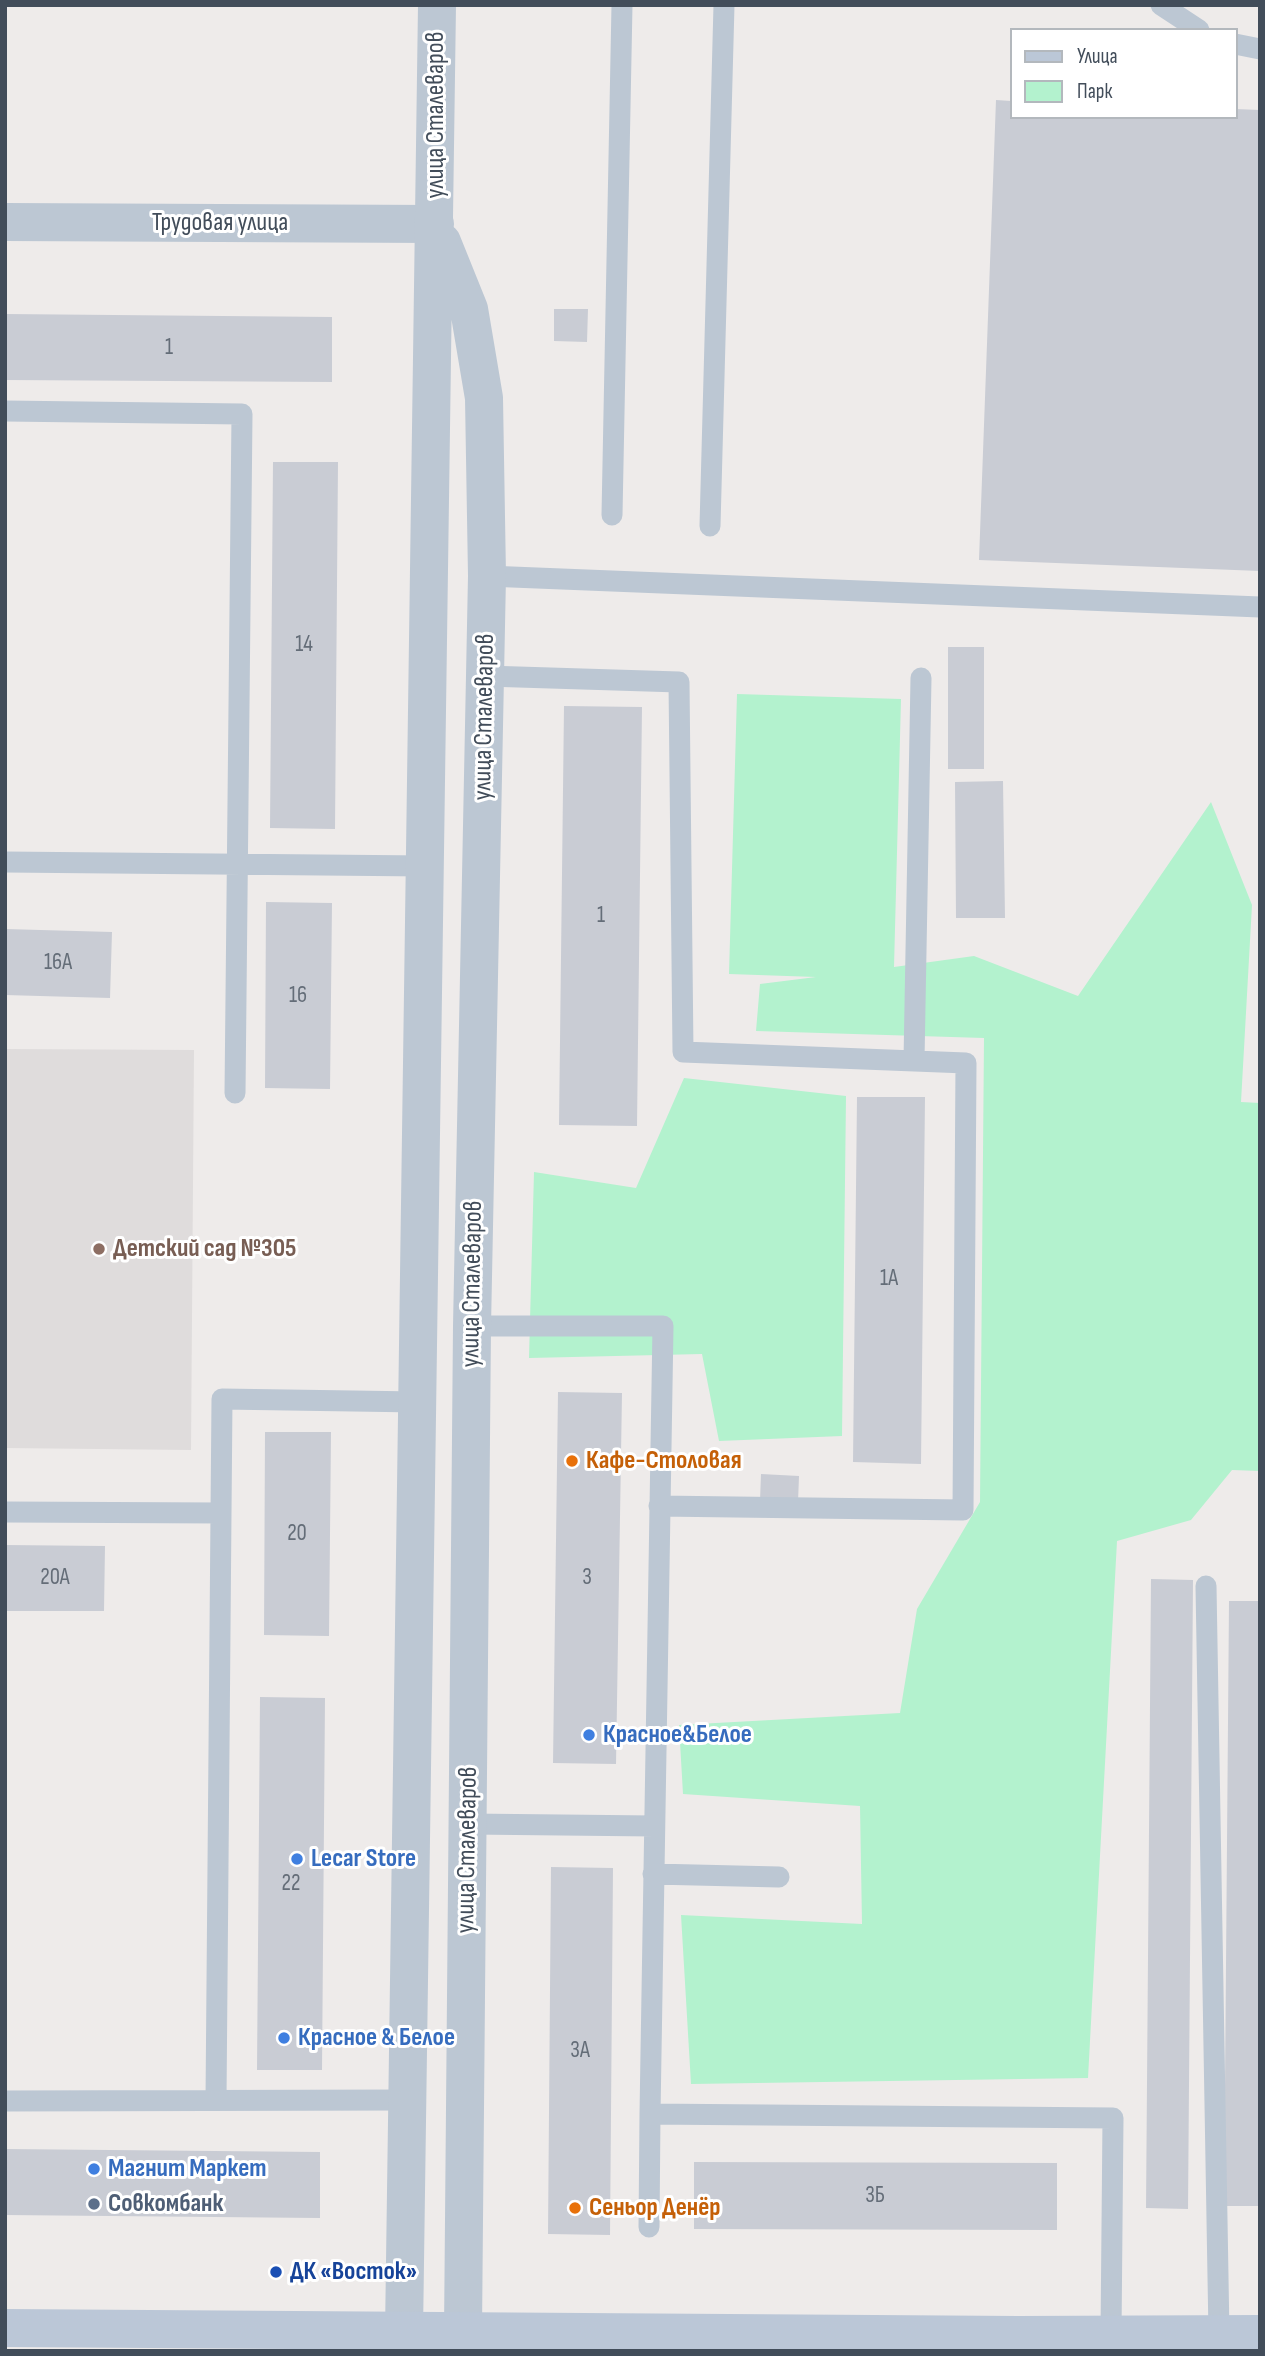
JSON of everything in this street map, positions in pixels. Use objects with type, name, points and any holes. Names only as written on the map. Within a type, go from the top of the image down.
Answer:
[{"type":"main road","points":[[5,2328],[404,2341],[1018,2343],[1111,2334],[1260,2334]]},
{"type":"street","name":"улица Сталеваров","points":[[404,2341],[437,5]]},
{"type":"street","name":"Трудовая улица","points":[[5,222],[435,224]]},
{"type":"street","name":"улица Сталеваров","points":[[435,224],[469,309],[484,398],[488,576],[472,1326],[463,2341]]},
{"type":"lane","points":[[612,515],[622,5]]},
{"type":"lane","points":[[710,526],[724,5]]},
{"type":"lane","points":[[1161,5],[1196,28]]},
{"type":"lane","points":[[1237,44],[1260,49]]},
{"type":"lane","points":[[5,411],[242,414],[235,1093]]},
{"type":"lane","points":[[488,576],[1260,607]]},
{"type":"lane","points":[[486,676],[679,682],[683,1052],[966,1063],[963,1510],[659,1506]]},
{"type":"lane","points":[[914,1060],[921,678]]},
{"type":"lane","points":[[5,862],[426,866]]},
{"type":"lane","points":[[472,1326],[663,1326],[649,2227]]},
{"type":"lane","points":[[216,2101],[222,1399],[418,1402]]},
{"type":"lane","points":[[5,1512],[221,1513]]},
{"type":"lane","points":[[1206,1586],[1219,2334]]},
{"type":"lane","points":[[469,1824],[654,1826]]},
{"type":"lane","points":[[653,1874],[779,1877]]},
{"type":"lane","points":[[5,2101],[407,2100]]},
{"type":"lane","points":[[650,2114],[1113,2118],[1111,2334]]},
{"type":"shaded area","name":"Детский сад №305","points":[[5,1049],[194,1050],[191,1450],[5,1448]]},
{"type":"green space","points":[[737,694],[901,699],[894,967],[974,956],[1078,996],[1211,802],[1252,905],[1241,1102],[1260,1103],[1260,1471],[1232,1470],[1191,1520],[1117,1541],[1088,2078],[691,2084],[681,1915],[862,1924],[860,1806],[683,1794],[679,1725],[900,1713],[917,1609],[980,1502],[984,1038],[756,1031],[760,984],[816,977],[729,974]]},
{"type":"green space","points":[[684,1078],[846,1096],[842,1436],[719,1441],[702,1354],[529,1358],[534,1172],[636,1188]]},
{"type":"building","points":[[996,100],[1010,101],[1010,119],[1237,119],[1237,109],[1260,110],[1260,571],[979,560]]},
{"type":"building","points":[[554,309],[588,309],[587,342],[554,341]]},
{"type":"building","points":[[5,314],[332,317],[332,382],[5,380]]},
{"type":"building","points":[[273,462],[338,462],[335,829],[270,828]]},
{"type":"building","points":[[948,647],[984,647],[984,769],[948,769]]},
{"type":"building","points":[[564,706],[642,707],[637,1126],[559,1125]]},
{"type":"building","points":[[1003,781],[1005,918],[956,918],[955,782]]},
{"type":"building","points":[[266,902],[332,903],[330,1089],[265,1088]]},
{"type":"building","points":[[5,929],[112,932],[110,998],[5,995]]},
{"type":"building","points":[[857,1097],[925,1097],[921,1464],[853,1462]]},
{"type":"building","points":[[558,1392],[622,1393],[616,1764],[553,1763]]},
{"type":"building","points":[[265,1432],[331,1432],[329,1636],[264,1635]]},
{"type":"building","points":[[761,1474],[799,1476],[798,1502],[760,1501]]},
{"type":"building","points":[[5,1545],[105,1546],[104,1611],[5,1611]]},
{"type":"building","points":[[1151,1579],[1193,1580],[1188,2209],[1146,2208]]},
{"type":"building","points":[[1229,1601],[1260,1601],[1260,2206],[1224,2206]]},
{"type":"building","points":[[260,1697],[325,1698],[322,2070],[257,2070]]},
{"type":"building","points":[[551,1867],[613,1868],[610,2235],[548,2234]]},
{"type":"building","points":[[5,2149],[320,2152],[320,2218],[5,2215]]},
{"type":"building","points":[[694,2162],[1057,2163],[1057,2230],[694,2229]]},
{"type":"place","name":"Детский сад №305","points":[[99,1249]]},
{"type":"place","name":"Кафе-Столовая","points":[[572,1461]]},
{"type":"place","name":"Красное&Белое","points":[[589,1735]]},
{"type":"place","name":"Lecar Store","points":[[297,1859]]},
{"type":"place","name":"Красное & Белое","points":[[284,2038]]},
{"type":"place","name":"Магнит Маркет","points":[[94,2169]]},
{"type":"place","name":"Совкомбанк","points":[[94,2204]]},
{"type":"place","name":"Сеньор Денёр","points":[[575,2208]]},
{"type":"place","name":"ДК «Восток»","points":[[276,2272]]}]
